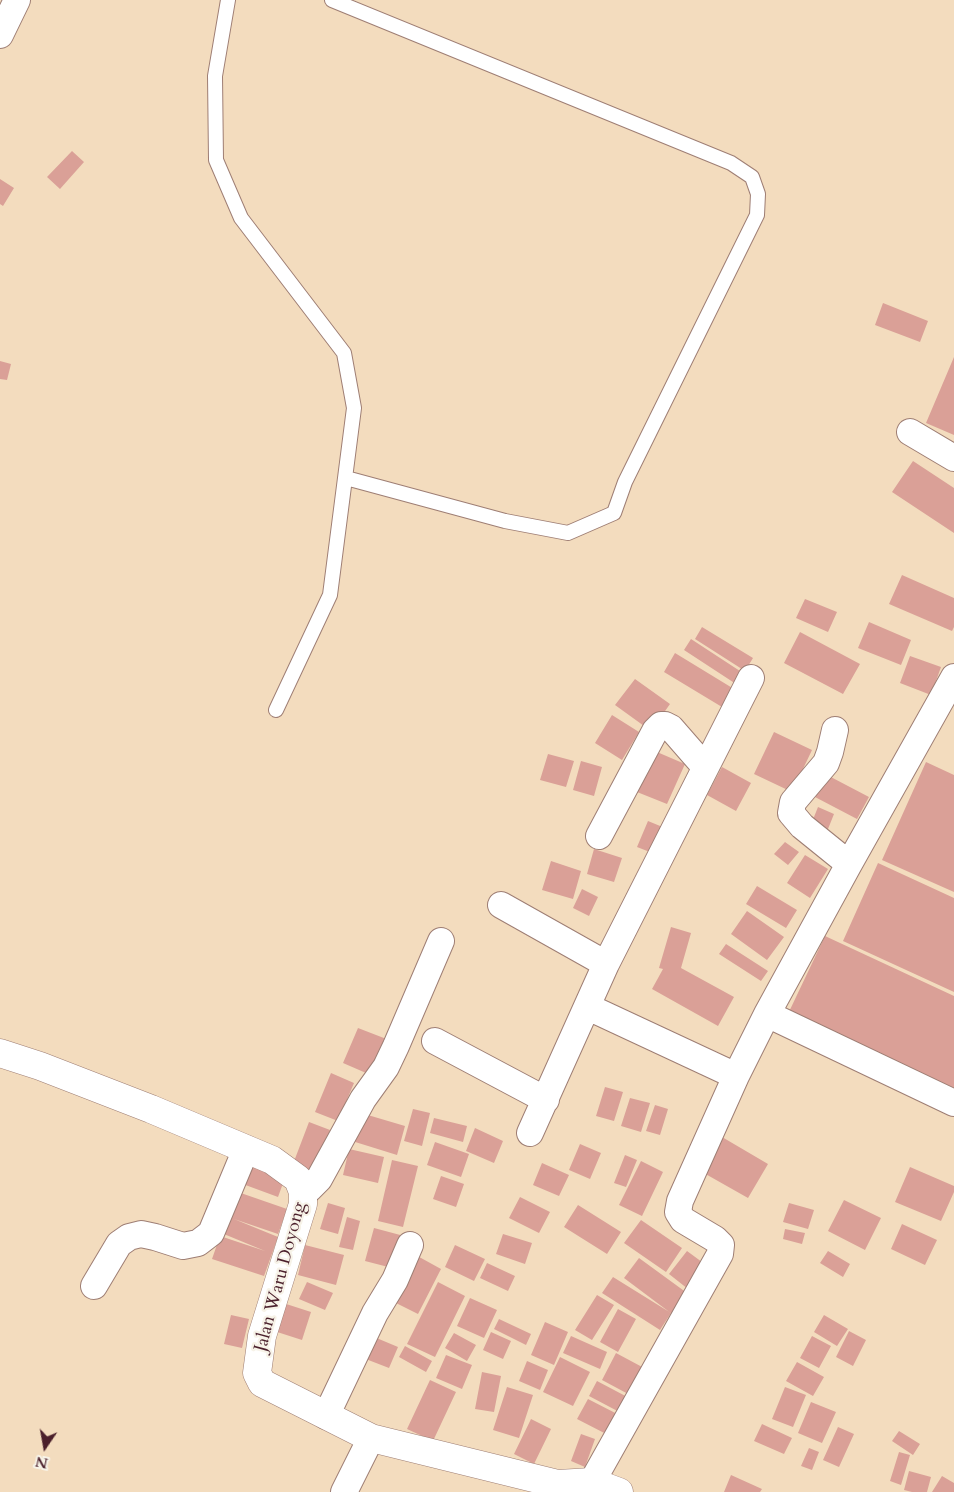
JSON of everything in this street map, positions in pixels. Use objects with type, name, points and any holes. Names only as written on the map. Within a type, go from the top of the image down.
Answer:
[{"type":"street","points":[[0,35],[17,0]]},
{"type":"street","points":[[910,432],[954,458]]},
{"type":"street","points":[[530,1133],[606,964],[751,678]]},
{"type":"street","points":[[592,1482],[720,1254],[721,1245],[715,1239],[683,1220],[678,1212],[680,1201],[736,1076],[767,1014],[849,864],[948,703],[954,678]]},
{"type":"street","points":[[599,836],[655,732],[661,725],[671,728],[706,767]]},
{"type":"street","points":[[835,730],[826,763],[793,802],[792,813],[802,826],[849,864]]},
{"type":"street","points":[[501,905],[606,964]]},
{"type":"street","points":[[303,1192],[319,1179],[363,1099],[386,1067],[441,941]]},
{"type":"street","points":[[588,1007],[736,1076]]},
{"type":"street","points":[[767,1014],[954,1103]]},
{"type":"street","points":[[435,1042],[546,1100]]},
{"type":"street","name":"Jalan Waru Doyong","points":[[0,1053],[40,1066],[246,1149],[272,1160],[298,1179],[303,1192],[303,1204],[262,1336],[257,1372],[262,1382],[371,1438],[556,1488],[592,1482],[619,1492]]},
{"type":"street","points":[[94,1286],[119,1244],[128,1236],[141,1234],[183,1246],[198,1243],[211,1233],[246,1149]]},
{"type":"street","points":[[326,1416],[375,1313],[395,1280],[410,1245]]},
{"type":"street","points":[[344,1492],[371,1438]]},
{"type":"lane","points":[[228,0],[215,76],[216,160],[241,218],[344,353],[354,408],[330,595],[276,710]]},
{"type":"lane","points":[[332,0],[731,163],[752,178],[758,194],[757,215],[625,482],[614,513],[568,533],[505,521],[346,478]]},
{"type":"building","points":[[72,151],[84,162],[60,189],[47,177]]},
{"type":"building","points":[[0,179],[14,188],[3,206],[0,204]]},
{"type":"building","points":[[883,303],[928,321],[920,342],[875,325]]},
{"type":"building","points":[[954,357],[954,435],[926,423]]},
{"type":"building","points":[[0,361],[11,364],[7,380],[0,379]]},
{"type":"building","points":[[913,461],[954,488],[954,533],[892,492]]},
{"type":"building","points":[[902,575],[954,598],[954,627],[952,631],[889,604]]},
{"type":"building","points":[[805,599],[837,612],[828,632],[796,618]]},
{"type":"building","points":[[869,622],[911,640],[901,665],[858,648]]},
{"type":"building","points":[[702,627],[753,658],[745,671],[695,639]]},
{"type":"building","points":[[800,632],[860,664],[843,694],[784,663]]},
{"type":"building","points":[[691,639],[743,673],[736,684],[684,650]]},
{"type":"building","points":[[675,653],[734,689],[722,707],[664,672]]},
{"type":"building","points":[[910,656],[941,667],[931,695],[900,683]]},
{"type":"building","points":[[635,679],[670,704],[651,731],[615,705]]},
{"type":"building","points":[[612,715],[639,732],[622,760],[595,743]]},
{"type":"building","points":[[774,732],[812,750],[792,792],[754,774]]},
{"type":"building","points":[[650,749],[685,764],[667,804],[632,790]]},
{"type":"building","points":[[548,754],[574,761],[566,787],[540,780]]},
{"type":"building","points":[[581,761],[602,767],[594,796],[573,790]]},
{"type":"building","points":[[926,762],[954,775],[954,892],[882,860]]},
{"type":"building","points":[[722,767],[751,783],[736,811],[707,795]]},
{"type":"building","points":[[827,775],[869,797],[857,819],[815,797]]},
{"type":"building","points":[[818,807],[834,814],[826,834],[810,827]]},
{"type":"building","points":[[648,821],[665,828],[655,854],[637,847]]},
{"type":"building","points":[[785,842],[799,852],[788,865],[774,854]]},
{"type":"building","points":[[594,849],[622,858],[614,882],[587,874]]},
{"type":"building","points":[[805,855],[828,869],[810,898],[787,883]]},
{"type":"building","points":[[551,861],[581,871],[573,899],[542,890]]},
{"type":"building","points":[[878,863],[954,898],[954,992],[843,941]]},
{"type":"building","points":[[757,886],[797,910],[786,928],[746,904]]},
{"type":"building","points":[[582,889],[598,897],[589,916],[573,908]]},
{"type":"building","points":[[747,911],[784,937],[767,960],[731,934]]},
{"type":"building","points":[[671,927],[691,933],[681,968],[734,997],[718,1026],[652,989],[663,969],[659,968]]},
{"type":"building","points":[[825,936],[954,996],[954,1093],[787,1016]]},
{"type":"building","points":[[726,944],[768,971],[761,981],[719,954]]},
{"type":"building","points":[[358,1028],[389,1040],[373,1076],[343,1063]]},
{"type":"building","points":[[331,1073],[354,1083],[338,1121],[315,1112]]},
{"type":"building","points":[[605,1087],[623,1092],[614,1121],[596,1116]]},
{"type":"building","points":[[630,1098],[650,1103],[641,1132],[621,1126]]},
{"type":"building","points":[[655,1105],[668,1109],[660,1135],[646,1131]]},
{"type":"building","points":[[413,1109],[430,1113],[422,1146],[404,1141]]},
{"type":"building","points":[[361,1113],[405,1126],[397,1155],[352,1141]]},
{"type":"building","points":[[434,1118],[467,1126],[463,1142],[430,1133]]},
{"type":"building","points":[[309,1122],[330,1130],[314,1172],[293,1164]]},
{"type":"building","points":[[475,1128],[503,1141],[494,1163],[466,1151]]},
{"type":"building","points":[[722,1137],[768,1164],[748,1198],[702,1172]]},
{"type":"building","points":[[435,1142],[469,1154],[461,1177],[427,1165]]},
{"type":"building","points":[[580,1144],[601,1153],[590,1179],[569,1170]]},
{"type":"building","points":[[349,1149],[384,1157],[378,1183],[343,1175]]},
{"type":"building","points":[[625,1155],[637,1160],[626,1187],[614,1183]]},
{"type":"building","points":[[392,1160],[418,1166],[403,1227],[378,1221]]},
{"type":"building","points":[[249,1161],[286,1175],[278,1197],[240,1183]]},
{"type":"building","points":[[641,1161],[663,1172],[642,1216],[619,1205]]},
{"type":"building","points":[[542,1163],[569,1175],[559,1196],[533,1185]]},
{"type":"building","points":[[910,1167],[954,1186],[954,1192],[941,1221],[895,1202]]},
{"type":"building","points":[[441,1176],[464,1184],[456,1207],[433,1199]]},
{"type":"building","points":[[235,1191],[287,1209],[278,1234],[234,1219],[278,1237],[264,1276],[212,1259],[220,1236],[265,1251],[219,1232]]},
{"type":"building","points":[[520,1197],[550,1212],[539,1233],[509,1218]]},
{"type":"building","points":[[844,1200],[881,1218],[865,1250],[828,1231]]},
{"type":"building","points":[[328,1203],[345,1208],[338,1234],[320,1229]]},
{"type":"building","points":[[789,1203],[814,1210],[808,1229],[783,1222]]},
{"type":"building","points":[[578,1205],[621,1232],[607,1254],[564,1227]]},
{"type":"building","points":[[347,1217],[360,1221],[353,1250],[339,1247]]},
{"type":"building","points":[[641,1220],[682,1248],[666,1272],[624,1243]]},
{"type":"building","points":[[902,1224],[937,1240],[925,1265],[891,1249]]},
{"type":"building","points":[[374,1228],[404,1236],[396,1269],[365,1261]]},
{"type":"building","points":[[785,1229],[805,1233],[802,1244],[783,1239]]},
{"type":"building","points":[[503,1234],[532,1243],[525,1264],[496,1254]]},
{"type":"building","points":[[305,1245],[344,1255],[336,1285],[298,1275]]},
{"type":"building","points":[[455,1245],[485,1259],[474,1281],[445,1267]]},
{"type":"building","points":[[687,1251],[706,1265],[688,1289],[669,1274]]},
{"type":"building","points":[[828,1251],[850,1264],[843,1277],[820,1263]]},
{"type":"building","points":[[412,1253],[441,1269],[418,1314],[388,1299]]},
{"type":"building","points":[[639,1258],[687,1293],[672,1314],[624,1278]]},
{"type":"building","points":[[487,1263],[515,1276],[508,1291],[480,1278]]},
{"type":"building","points":[[613,1277],[671,1313],[660,1330],[602,1293]]},
{"type":"building","points":[[307,1282],[333,1293],[325,1310],[299,1299]]},
{"type":"building","points":[[438,1282],[465,1296],[435,1357],[407,1344]]},
{"type":"building","points":[[597,1295],[614,1305],[592,1340],[575,1330]]},
{"type":"building","points":[[470,1298],[497,1310],[484,1338],[457,1326]]},
{"type":"building","points":[[280,1302],[311,1312],[302,1340],[271,1330]]},
{"type":"building","points":[[618,1309],[636,1319],[618,1352],[600,1342]]},
{"type":"building","points":[[231,1315],[249,1319],[242,1348],[224,1344]]},
{"type":"building","points":[[824,1315],[848,1329],[837,1346],[814,1332]]},
{"type":"building","points":[[499,1319],[531,1334],[526,1345],[494,1329]]},
{"type":"building","points":[[545,1322],[568,1332],[554,1365],[531,1355]]},
{"type":"building","points":[[849,1331],[866,1340],[853,1366],[836,1357]]},
{"type":"building","points":[[491,1332],[511,1341],[503,1359],[483,1350]]},
{"type":"building","points":[[454,1333],[476,1345],[467,1361],[445,1348]]},
{"type":"building","points":[[367,1334],[398,1347],[389,1368],[358,1356]]},
{"type":"building","points":[[571,1336],[607,1352],[600,1369],[563,1353]]},
{"type":"building","points":[[812,1336],[831,1346],[819,1368],[800,1358]]},
{"type":"building","points":[[405,1346],[432,1361],[426,1372],[399,1357]]},
{"type":"building","points":[[616,1353],[644,1368],[630,1395],[602,1380]]},
{"type":"building","points":[[446,1355],[472,1365],[462,1389],[436,1378]]},
{"type":"building","points":[[560,1357],[590,1372],[573,1406],[543,1392]]},
{"type":"building","points":[[527,1361],[548,1370],[540,1390],[519,1381]]},
{"type":"building","points":[[797,1362],[824,1377],[813,1396],[786,1381]]},
{"type":"building","points":[[482,1372],[501,1376],[494,1412],[475,1409]]},
{"type":"building","points":[[430,1380],[456,1392],[433,1441],[407,1429]]},
{"type":"building","points":[[597,1381],[633,1400],[625,1415],[589,1396]]},
{"type":"building","points":[[507,1387],[533,1395],[519,1438],[493,1430]]},
{"type":"building","points":[[785,1387],[806,1395],[793,1427],[772,1419]]},
{"type":"building","points":[[588,1399],[623,1417],[612,1437],[577,1419]]},
{"type":"building","points":[[811,1402],[836,1412],[822,1443],[798,1433]]},
{"type":"building","points":[[531,1419],[551,1429],[534,1464],[514,1454]]},
{"type":"building","points":[[762,1424],[792,1438],[784,1454],[754,1441]]},
{"type":"building","points":[[838,1427],[854,1434],[839,1467],[823,1460]]},
{"type":"building","points":[[899,1431],[920,1444],[913,1455],[892,1441]]},
{"type":"building","points":[[581,1434],[595,1439],[585,1467],[571,1461]]},
{"type":"building","points":[[809,1448],[819,1452],[812,1470],[801,1466]]},
{"type":"building","points":[[899,1452],[910,1455],[901,1485],[890,1481]]},
{"type":"building","points":[[909,1471],[931,1477],[927,1492],[904,1490]]},
{"type":"building","points":[[731,1475],[762,1489],[760,1492],[724,1492]]},
{"type":"building","points":[[942,1476],[954,1483],[954,1492],[932,1492]]}]
